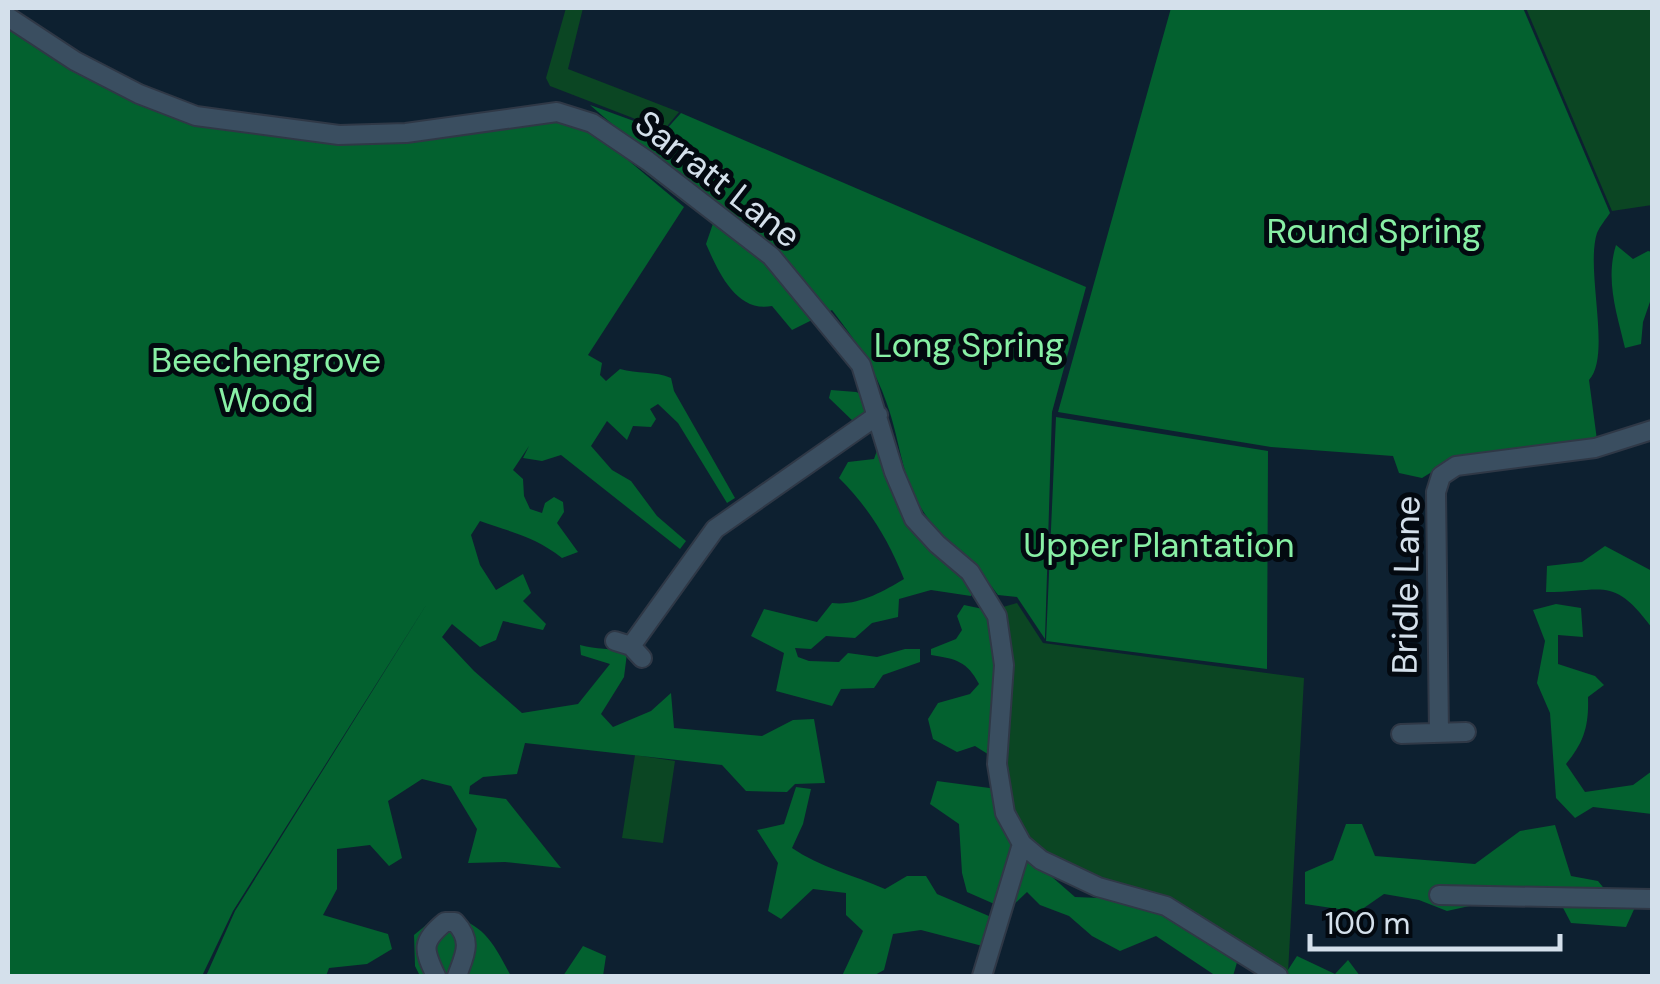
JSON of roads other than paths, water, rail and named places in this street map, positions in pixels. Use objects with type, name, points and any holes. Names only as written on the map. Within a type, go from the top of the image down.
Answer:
[{"type":"street","name":"Sarratt Lane","points":[[8,17],[75,61],[140,94],[196,116],[339,136],[406,133],[558,112],[592,123],[771,256],[861,365],[894,472],[914,519],[970,572],[997,616],[1004,665],[997,764],[1005,812],[1022,844]]},
{"type":"street","points":[[629,648],[714,529],[878,414]]},
{"type":"street","name":"Bridle Lane","points":[[1438,733],[1436,492],[1441,476],[1456,466],[1596,448],[1652,430]]},
{"type":"street","points":[[1400,734],[1466,732]]},
{"type":"street","points":[[982,976],[1022,844],[1041,860],[1098,887],[1166,906],[1245,968],[1278,976]]},
{"type":"street","points":[[1440,894],[1652,899]]},
{"type":"street","points":[[436,976],[427,958],[426,944],[430,935],[446,922],[455,922],[464,932],[468,947],[457,976]]},
{"type":"park label","name":"Round Spring","points":[[1374,231]]},
{"type":"park label","name":"Long Spring","points":[[969,345]]},
{"type":"park label","name":"Beechengrove Wood","points":[[266,380]]},
{"type":"park label","name":"Upper Plantation","points":[[1159,545]]}]
